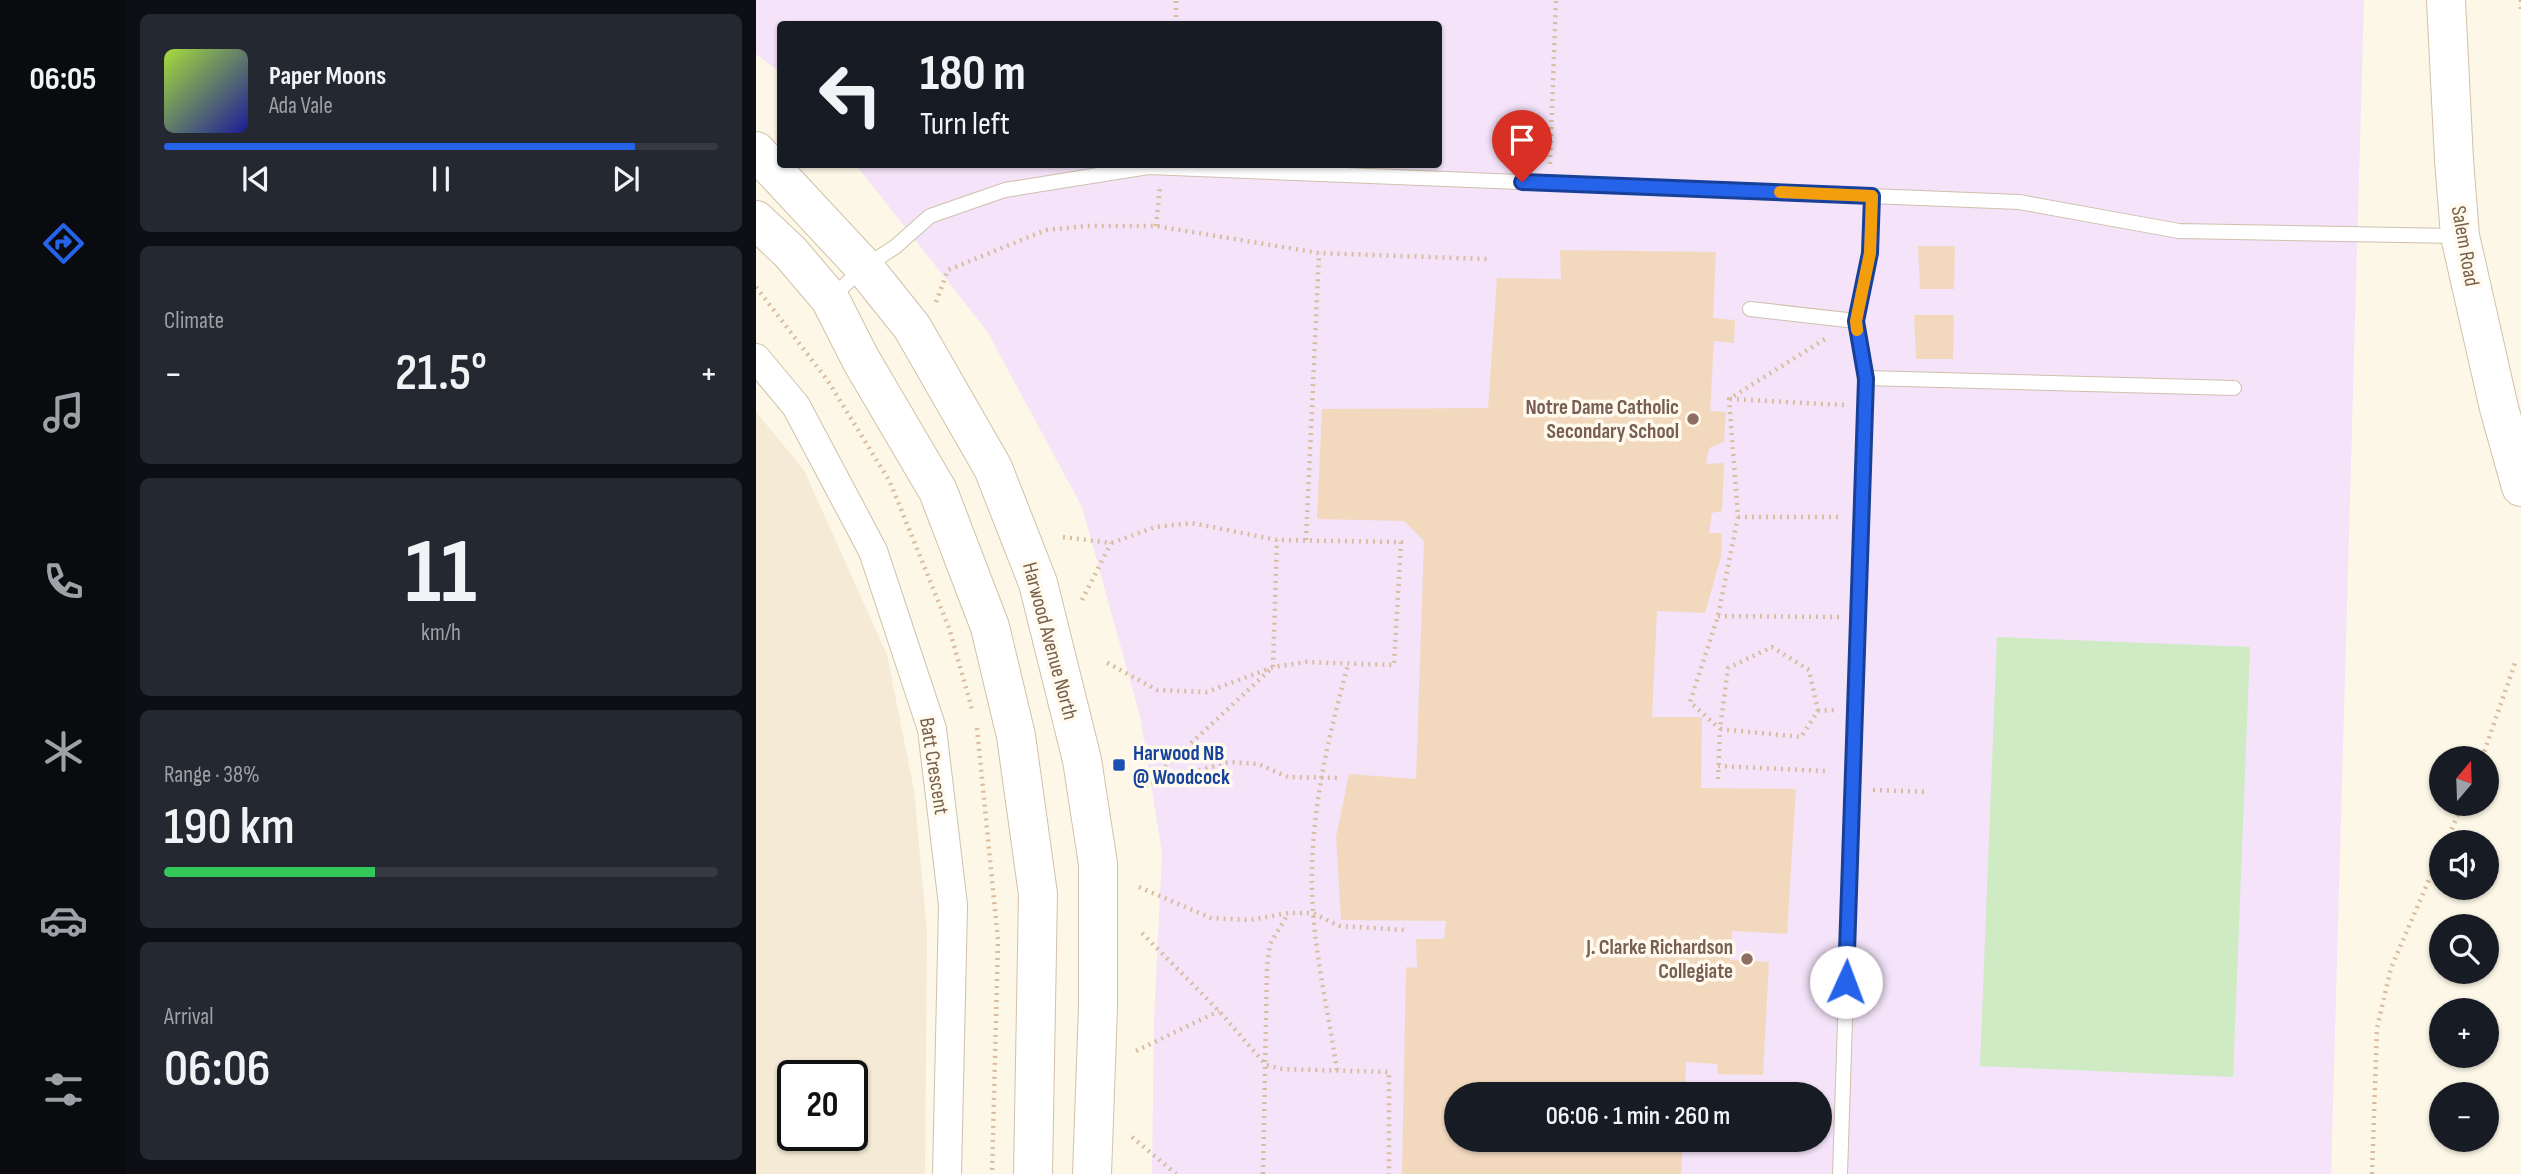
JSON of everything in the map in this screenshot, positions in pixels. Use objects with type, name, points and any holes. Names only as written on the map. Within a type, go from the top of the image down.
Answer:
[{"type":"main road","name":"Salem Road","points":[[2446,0],[2460,236],[2499,408],[2521,487]]},
{"type":"main road","name":"Harwood Avenue North","points":[[756,151],[864,267],[912,327],[993,468],[1038,583],[1082,760],[1098,864],[1098,1007],[1093,1174]]},
{"type":"main road","points":[[756,220],[790,251],[830,299],[861,360],[938,491],[990,627],[1016,736],[1038,894],[1033,1174]]},
{"type":"street","name":"Batt Crescent","points":[[756,358],[796,406],[873,551],[932,730],[953,905],[947,1174]]},
{"type":"lane","points":[[830,299],[864,267],[895,247],[930,216],[1005,190],[1141,168]]},
{"type":"lane","points":[[1186,168],[2019,202],[2179,231],[2460,236]]},
{"type":"lane","points":[[1840,1174],[1866,379],[1856,321],[1870,253],[1872,196]]},
{"type":"lane","points":[[1750,309],[1856,321]]},
{"type":"lane","points":[[1866,379],[2234,388]]},
{"type":"path","points":[[1176,0],[1176,21]]},
{"type":"path","points":[[1549,183],[1556,0]]},
{"type":"path","points":[[2521,0],[2521,13]]},
{"type":"path","points":[[1156,226],[1162,168]]},
{"type":"path","points":[[936,302],[948,270],[1046,230],[1087,226],[1156,226],[1319,253],[1488,259]]},
{"type":"path","points":[[1306,540],[1319,253]]},
{"type":"path","points":[[1729,399],[1856,321]]},
{"type":"path","points":[[1729,399],[1865,407]]},
{"type":"path","points":[[1718,779],[1720,729],[1728,668],[1772,647],[1809,670],[1818,711],[1801,737],[1720,729],[1690,702],[1718,616],[1738,517],[1729,399]]},
{"type":"path","points":[[1738,517],[1862,517]]},
{"type":"path","points":[[1063,537],[1111,543],[1156,527],[1192,523],[1277,540],[1401,542],[1394,665],[1306,662],[1273,667],[1207,692],[1157,690],[1104,661]]},
{"type":"path","points":[[1277,540],[1273,667],[1145,786],[1228,762],[1258,764],[1288,777],[1337,778]]},
{"type":"path","points":[[1082,600],[1111,543]]},
{"type":"path","points":[[1718,616],[1858,617]]},
{"type":"path","points":[[2486,746],[2515,663]]},
{"type":"path","points":[[1337,1070],[1313,913],[1312,863],[1320,778],[1348,665]]},
{"type":"path","points":[[1818,711],[1855,708]]},
{"type":"path","points":[[1718,766],[1825,771]]},
{"type":"path","points":[[1853,790],[1928,792]]},
{"type":"path","points":[[2372,1174],[2377,1028],[2391,968],[2429,880]]},
{"type":"path","points":[[1139,887],[1211,918],[1250,920],[1288,913],[1313,913],[1339,926],[1407,930]]},
{"type":"path","points":[[1263,1174],[1267,967],[1270,944],[1288,913]]},
{"type":"path","points":[[1142,933],[1219,1011],[1266,1065],[1282,1069],[1389,1072],[1389,1174]]},
{"type":"path","points":[[1136,1051],[1219,1011]]},
{"type":"path","points":[[1132,1137],[1176,1174]]},
{"type":"shaded area","name":"Notre Dame Catholic Secondary School","points":[[756,0],[2364,0],[2331,1174],[1152,1174],[1154,1021],[1162,853],[1140,716],[1082,507],[987,331],[858,168],[1442,168],[1442,21],[777,21],[777,70],[756,54]]},
{"type":"shaded area","points":[[756,412],[804,470],[887,655],[914,790],[927,932],[925,1174],[756,1174]]},
{"type":"green space","points":[[1997,637],[2250,647],[2233,1077],[1980,1066]]},
{"type":"building","points":[[1918,246],[1955,246],[1954,289],[1920,289]]},
{"type":"building","points":[[1560,250],[1716,252],[1713,318],[1735,320],[1734,343],[1714,341],[1710,411],[1726,412],[1724,442],[1709,448],[1706,464],[1724,463],[1722,511],[1712,513],[1709,533],[1722,533],[1721,557],[1705,613],[1657,611],[1652,717],[1702,717],[1701,788],[1796,789],[1787,934],[1732,931],[1730,960],[1769,962],[1763,1075],[1717,1074],[1718,1064],[1686,1062],[1685,1082],[1444,1082],[1444,1152],[1682,1152],[1681,1174],[1402,1174],[1406,967],[1417,968],[1416,939],[1444,939],[1446,921],[1341,920],[1336,837],[1349,774],[1416,779],[1424,541],[1404,521],[1317,519],[1322,409],[1488,408],[1497,278],[1561,279]]},
{"type":"building","points":[[1914,315],[1954,315],[1953,359],[1916,359]]},
{"type":"slow traffic","points":[[1780,192],[1872,196],[1870,253],[1856,321],[1857,330]]},
{"type":"place","name":"Notre Dame Catholic Secondary School","points":[[1693,419]]},
{"type":"place","name":"Harwood NB @ Woodcock","points":[[1119,765]]},
{"type":"place","name":"J. Clarke Richardson Collegiate","points":[[1747,959]]},
{"type":"route","points":[[1522,182],[1872,196],[1870,253],[1856,321],[1866,379],[1846,982]]}]
